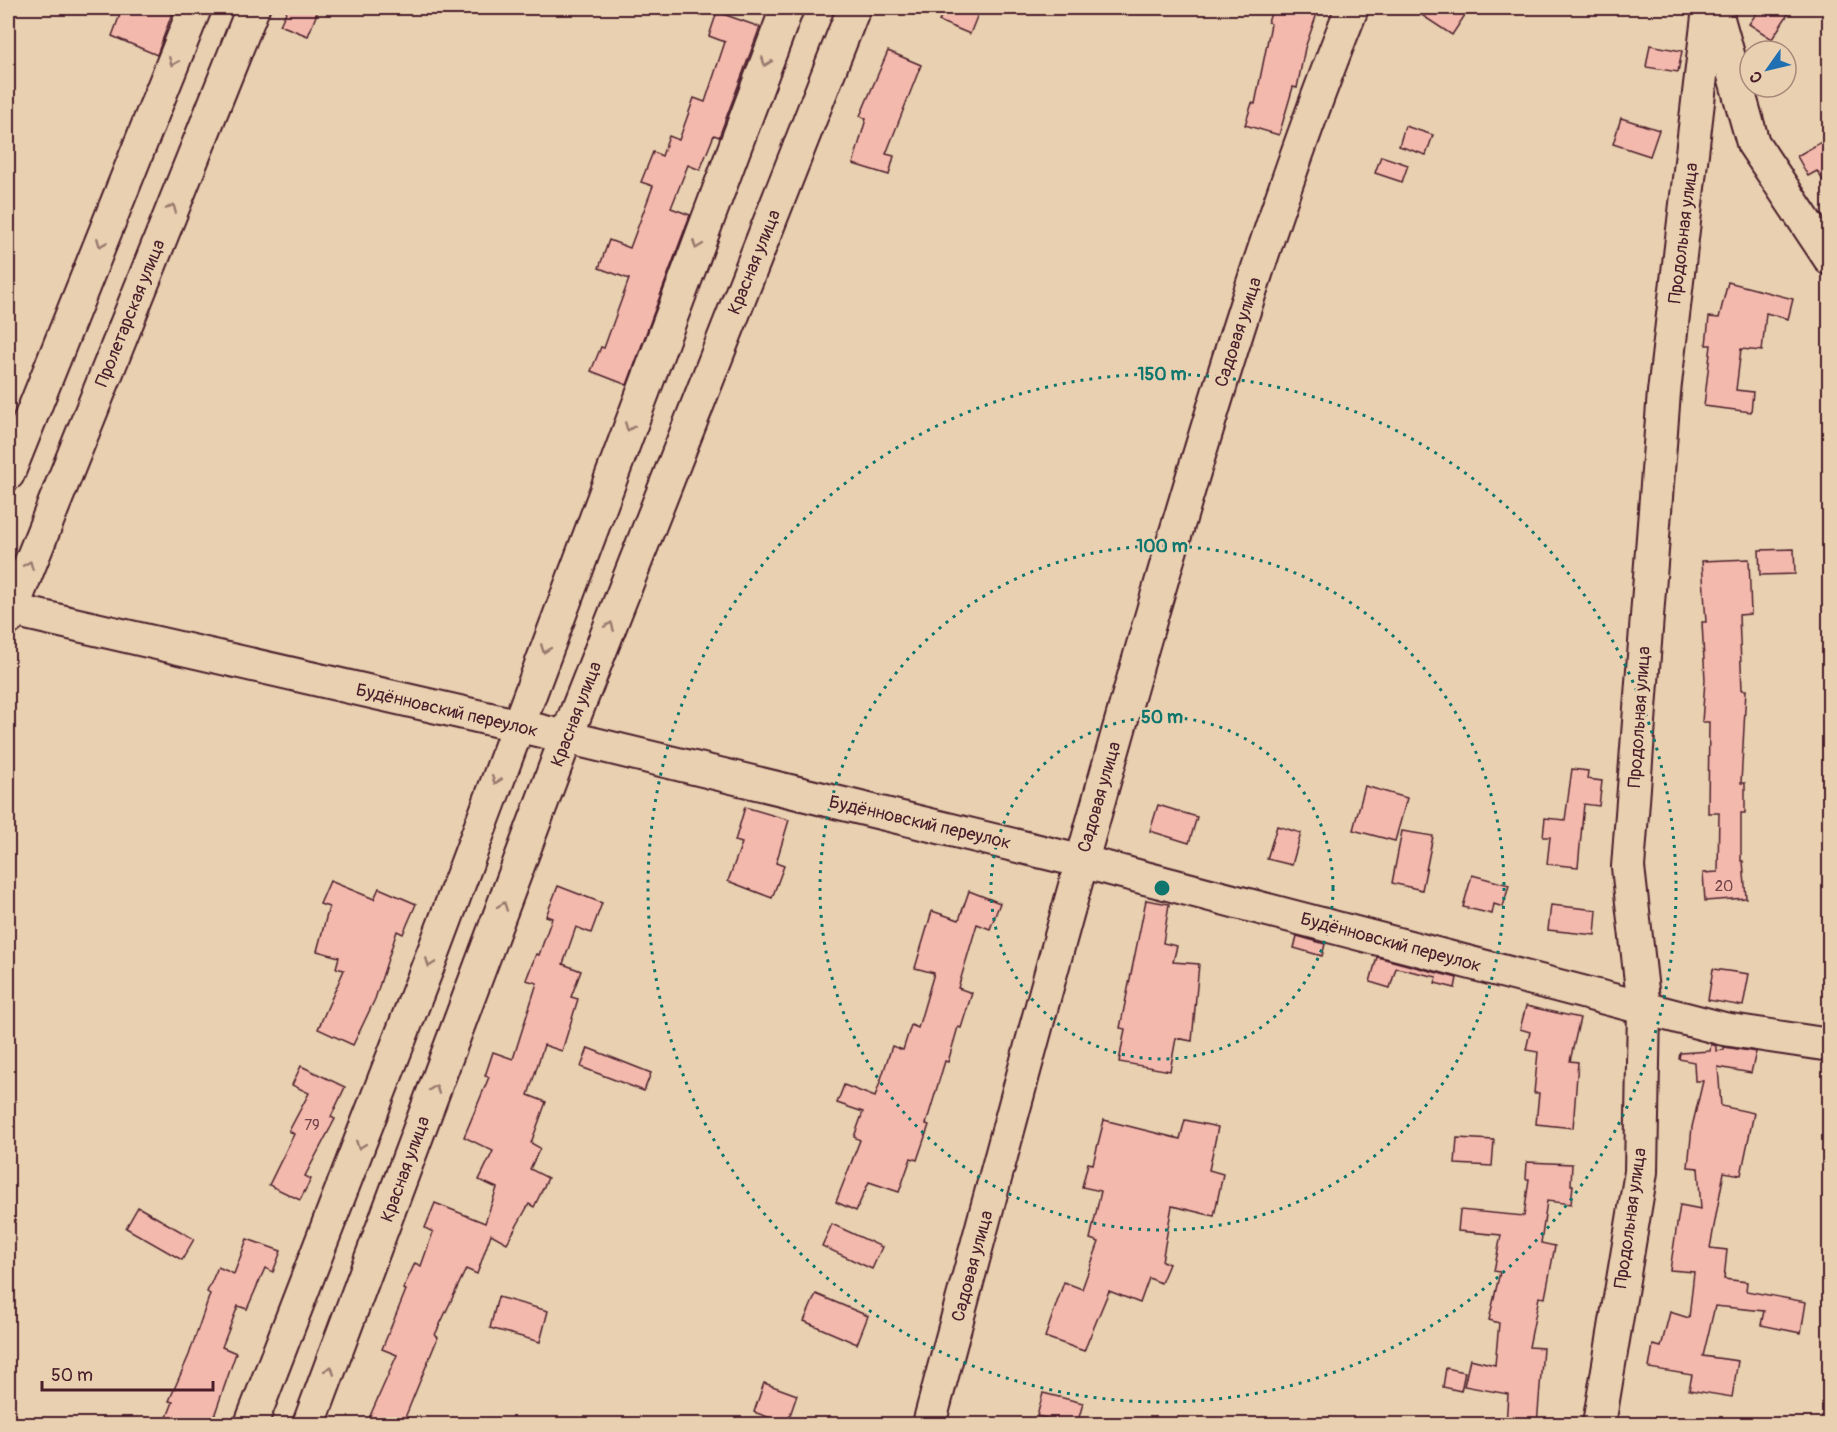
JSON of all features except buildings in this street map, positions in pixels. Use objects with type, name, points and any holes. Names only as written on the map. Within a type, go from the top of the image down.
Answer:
[{"type":"street","points":[[8,474],[195,8]]},
{"type":"street","name":"Пролетарская улица","points":[[9,612],[253,8]]},
{"type":"street","points":[[251,1425],[435,948],[516,725],[787,8]]},
{"type":"street","name":"Красная улица","points":[[309,1425],[566,738],[854,8]]},
{"type":"street","name":"Садовая улица","points":[[929,1425],[1080,861],[1220,383],[1319,91],[1352,8]]},
{"type":"street","name":"Продольная улица","points":[[1599,1425],[1641,1172],[1644,1008],[1628,867],[1664,392],[1709,8]]},
{"type":"street","points":[[1714,8],[1754,143],[1830,259]]},
{"type":"street","name":"Будённовский переулок","points":[[9,612],[516,725],[1080,861],[1724,1029],[1830,1045]]}]
